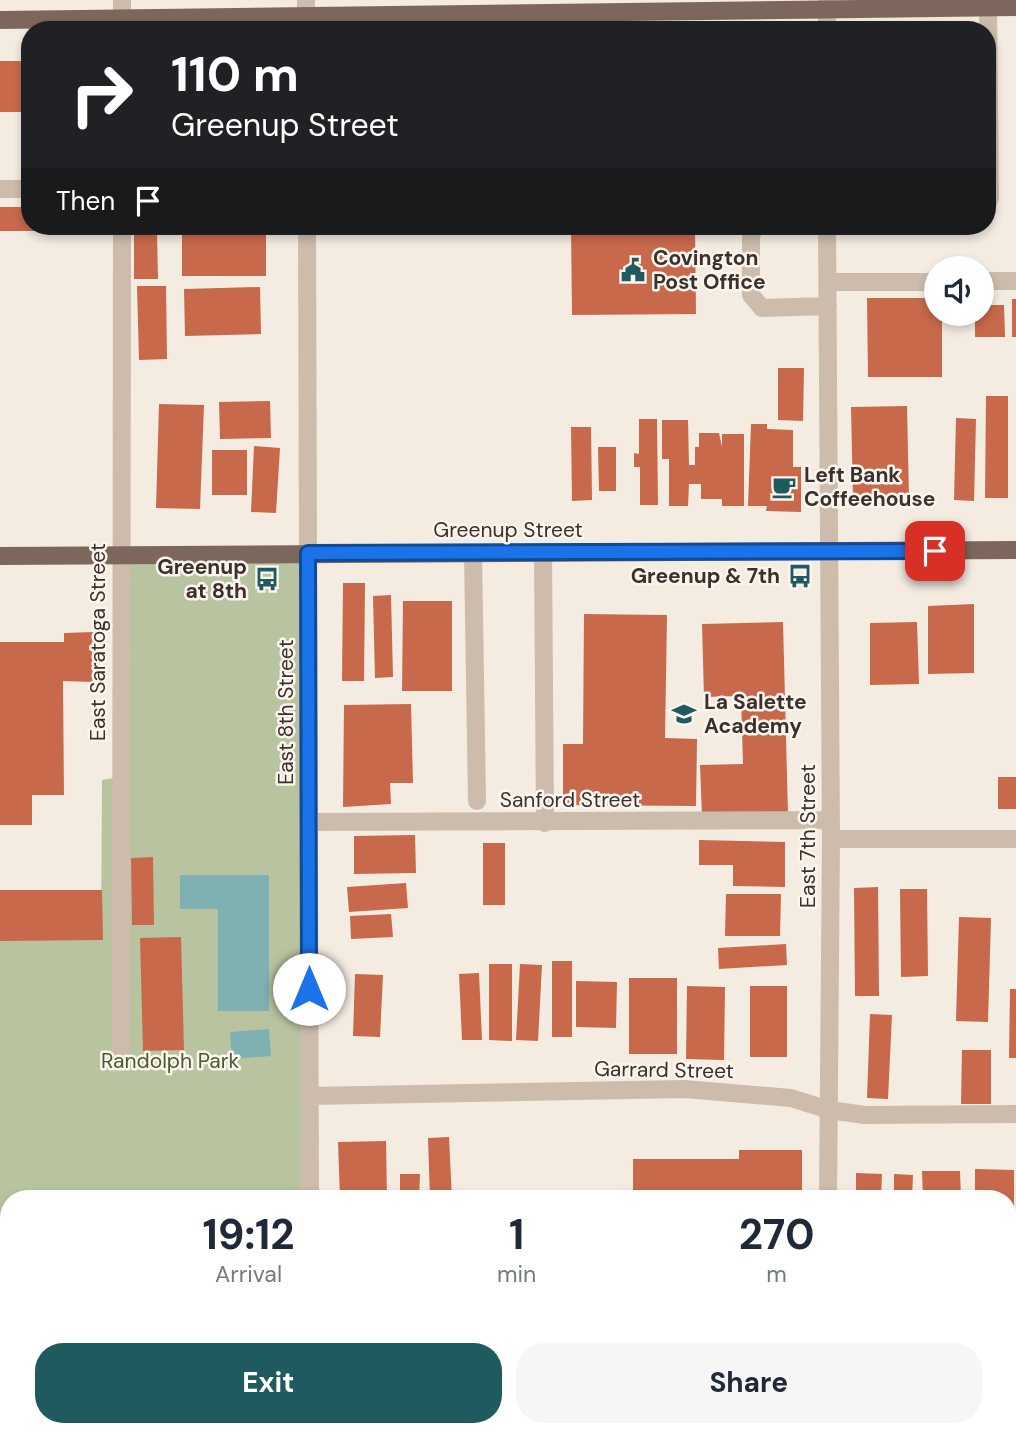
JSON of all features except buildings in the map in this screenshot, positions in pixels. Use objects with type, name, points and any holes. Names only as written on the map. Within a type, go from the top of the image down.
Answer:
[{"type":"main road","points":[[421,21],[571,7],[827,4],[1016,7]]},
{"type":"main road","points":[[191,21],[306,16],[373,21]]},
{"type":"main road","points":[[0,20],[30,21]]},
{"type":"main road","name":"Greenup Street","points":[[0,555],[1016,550]]},
{"type":"street","points":[[122,0],[122,21]]},
{"type":"street","points":[[988,7],[988,21]]},
{"type":"street","points":[[0,189],[21,189]]},
{"type":"street","name":"East Saratoga Street","points":[[121,1058],[122,235]]},
{"type":"street","name":"East 8th Street","points":[[307,235],[310,1190]]},
{"type":"street","points":[[751,235],[751,295],[762,308],[828,306]]},
{"type":"street","name":"East 7th Street","points":[[828,235],[831,820],[828,1190]]},
{"type":"street","points":[[994,281],[1016,281]]},
{"type":"street","points":[[828,282],[924,282]]},
{"type":"street","points":[[542,552],[545,823]]},
{"type":"street","points":[[473,553],[477,801]]},
{"type":"street","name":"Sanford Street","points":[[309,822],[831,820]]},
{"type":"street","points":[[831,839],[1016,839]]},
{"type":"street","name":"Garrard Street","points":[[309,1096],[684,1089],[791,1098],[829,1110],[865,1115],[1016,1114]]},
{"type":"green space","name":"Randolph Park","points":[[308,553],[310,1190],[0,1190],[0,939],[101,940],[102,780],[120,777],[122,555]]},
{"type":"water","points":[[180,875],[269,875],[269,1011],[218,1011],[218,909],[180,909]]},
{"type":"water","points":[[269,1029],[271,1056],[232,1059],[230,1032]]},
{"type":"place","name":"Covington Post Office","points":[[633,270]]},
{"type":"place","name":"Left Bank Coffeehouse","points":[[784,487]]},
{"type":"place","name":"Greenup & 7th","points":[[800,576]]},
{"type":"place","name":"Greenup at 8th","points":[[267,579]]},
{"type":"place","name":"La Salette Academy","points":[[684,714]]},
{"type":"route","points":[[309,989],[308,553],[935,551]]}]
